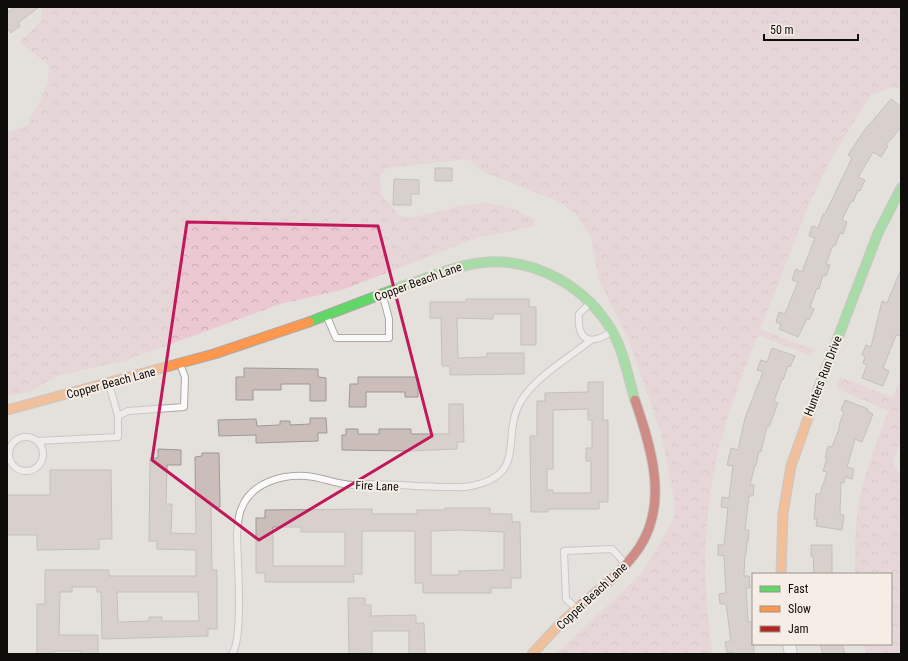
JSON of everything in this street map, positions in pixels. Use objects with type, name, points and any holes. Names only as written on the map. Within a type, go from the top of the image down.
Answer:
[{"type":"street","name":"Hunters Run Drive","points":[[781,573],[783,514],[791,466],[814,399],[878,233],[901,188]]},
{"type":"street","name":"Copper Beach Lane","points":[[7,410],[109,384],[214,354],[327,315],[460,266],[472,263],[502,262],[528,266],[550,274],[574,288],[590,302],[612,332],[643,424],[654,466],[657,486],[654,510],[645,536],[626,564],[577,609],[532,654]]},
{"type":"lane","points":[[327,315],[336,338],[389,338],[389,319],[382,295]]},
{"type":"lane","points":[[590,302],[579,314],[579,331],[584,337],[591,340]]},
{"type":"lane","name":"Fire Lane","points":[[232,654],[234,651],[238,629],[237,534],[239,518],[242,507],[257,489],[275,480],[294,476],[306,476],[354,485],[368,484],[417,487],[469,487],[486,483],[499,474],[506,466],[511,451],[516,412],[521,401],[529,390],[591,340],[599,340],[612,332]]},
{"type":"lane","points":[[118,416],[128,411],[184,407],[185,377],[180,364]]},
{"type":"lane","points":[[37,441],[42,451],[41,462],[32,470],[26,471],[16,468],[9,459],[8,453],[12,443],[21,437],[27,437],[37,441],[118,437],[118,416],[109,384]]},
{"type":"lane","points":[[577,609],[566,599],[564,551],[612,549],[626,564]]},
{"type":"highlighted area","points":[[187,222],[378,226],[432,436],[259,540],[152,460]]},
{"type":"green space","points":[[42,7],[901,7],[901,88],[889,88],[870,96],[832,157],[810,202],[760,329],[814,350],[811,356],[758,335],[726,423],[712,480],[706,538],[706,596],[713,654],[556,654],[641,574],[674,520],[675,503],[661,433],[629,340],[599,280],[591,237],[576,215],[558,201],[481,171],[469,159],[386,168],[380,175],[381,195],[399,215],[411,218],[464,205],[488,203],[514,209],[534,219],[534,226],[476,238],[342,290],[280,304],[127,360],[56,376],[30,392],[7,396],[7,132],[29,125],[30,118],[39,103],[48,80],[49,66],[20,42],[41,21]]},
{"type":"green space","points":[[840,377],[893,398],[901,377],[901,441],[892,462],[901,476],[901,654],[867,654],[864,645],[892,645],[892,573],[855,573],[855,545],[858,506],[869,464],[888,411],[836,388]]},
{"type":"building","points":[[15,7],[39,7],[18,23],[20,26],[11,33],[9,30],[7,31],[7,9],[9,12]]},
{"type":"building","points":[[891,99],[901,107],[901,127],[886,145],[888,146],[881,157],[873,152],[858,177],[865,180],[860,191],[858,190],[853,202],[851,201],[842,220],[847,222],[843,234],[840,233],[835,246],[833,245],[826,264],[830,265],[826,276],[823,275],[819,289],[817,288],[810,307],[814,309],[809,320],[807,319],[798,337],[779,329],[781,324],[776,322],[779,312],[785,314],[798,282],[792,280],[796,269],[802,272],[815,238],[809,236],[812,226],[818,228],[823,214],[825,214],[852,158],[848,155],[864,131]]},
{"type":"building","points":[[435,168],[452,168],[452,181],[435,181]]},
{"type":"building","points":[[394,179],[419,180],[419,194],[411,194],[411,205],[393,205]]},
{"type":"building","points":[[901,269],[901,336],[896,335],[883,368],[889,371],[883,386],[862,378],[867,365],[863,363],[865,357],[862,355],[866,345],[871,347],[882,301],[887,303]]},
{"type":"building","points":[[466,299],[529,299],[529,307],[536,307],[536,345],[521,345],[521,314],[493,314],[493,319],[457,318],[458,358],[487,357],[487,353],[524,353],[524,374],[450,375],[450,366],[442,366],[441,318],[430,318],[430,302],[466,302]]},
{"type":"building","points":[[772,348],[795,356],[790,367],[788,366],[774,401],[778,403],[769,427],[767,426],[761,452],[759,451],[750,485],[754,485],[753,496],[749,496],[745,530],[749,530],[745,555],[744,576],[749,576],[750,588],[746,588],[748,622],[752,622],[752,645],[754,645],[754,654],[734,654],[733,652],[727,653],[725,642],[731,641],[726,604],[720,604],[719,594],[726,593],[724,556],[718,555],[718,545],[724,545],[728,508],[721,507],[722,497],[729,498],[733,466],[727,465],[731,448],[738,450],[745,418],[763,372],[757,370],[761,360],[767,362]]},
{"type":"building","points":[[244,368],[318,369],[318,377],[326,378],[326,401],[310,401],[310,384],[281,384],[281,390],[253,390],[253,400],[236,400],[236,377],[244,377]]},
{"type":"building","points":[[358,377],[418,377],[418,397],[405,397],[405,392],[366,392],[366,407],[349,407],[350,384],[358,384]]},
{"type":"building","points":[[588,382],[603,382],[603,420],[608,420],[608,502],[599,502],[599,509],[548,509],[548,512],[531,512],[530,436],[537,436],[537,401],[545,401],[545,393],[588,392]],"holes":[[[588,409],[588,420],[592,420],[592,448],[586,448],[586,461],[591,461],[591,493],[553,493],[553,490],[547,490],[547,469],[553,469],[553,410]]]},
{"type":"building","points":[[845,400],[868,409],[867,411],[873,414],[862,442],[855,439],[847,467],[854,469],[852,479],[845,477],[844,483],[841,482],[840,514],[844,515],[842,530],[816,526],[817,519],[814,519],[816,494],[820,494],[827,472],[823,471],[827,458],[825,458],[828,446],[832,447],[840,426],[839,425],[844,412],[841,410]]},
{"type":"building","points":[[449,404],[463,404],[464,442],[457,442],[457,449],[410,451],[342,450],[342,435],[346,435],[346,429],[358,429],[358,434],[379,434],[379,429],[411,429],[411,434],[449,434]]},
{"type":"building","points":[[310,418],[326,418],[327,433],[318,433],[318,441],[256,443],[256,435],[219,436],[218,420],[256,419],[257,426],[280,425],[280,421],[290,421],[290,425],[310,424]]},
{"type":"building","points":[[158,449],[181,450],[181,465],[167,465],[166,504],[172,504],[171,533],[196,534],[195,457],[202,456],[202,453],[219,453],[220,507],[211,507],[212,570],[217,570],[217,629],[208,629],[208,636],[102,639],[101,592],[97,592],[97,587],[72,587],[72,592],[60,592],[59,635],[98,635],[98,654],[81,654],[81,651],[54,651],[54,654],[37,654],[37,604],[45,604],[45,570],[109,570],[109,576],[196,576],[196,550],[157,549],[157,541],[149,541],[150,458],[158,458]],"holes":[[[117,592],[198,592],[199,621],[162,621],[162,617],[149,617],[149,621],[118,622]]]},
{"type":"building","points":[[50,470],[111,470],[112,539],[99,539],[99,549],[37,550],[37,535],[7,535],[7,495],[50,495]]},
{"type":"building","points":[[445,508],[490,508],[490,514],[512,514],[512,522],[520,522],[521,578],[511,578],[511,588],[491,588],[491,593],[423,593],[423,583],[415,583],[415,531],[362,531],[362,574],[353,574],[354,582],[265,582],[265,573],[256,573],[256,518],[265,518],[265,510],[372,509],[372,514],[417,514],[417,510],[445,510]],"holes":[[[273,527],[301,527],[301,532],[345,532],[345,566],[273,566]],[[460,530],[504,532],[504,570],[459,571],[459,575],[431,575],[431,531]]]},
{"type":"building","points":[[811,545],[832,545],[832,573],[814,573],[813,556],[811,556]]},
{"type":"building","points":[[348,598],[365,598],[365,605],[371,605],[371,616],[416,615],[416,623],[424,623],[425,654],[409,654],[409,631],[372,631],[372,653],[349,654]]},
{"type":"building","points":[[820,645],[842,645],[845,654],[823,654]]},
{"type":"traffic: fast","points":[[819,387],[878,233],[901,188]]},
{"type":"traffic: fast","points":[[309,322],[436,274],[467,265],[488,262],[507,262],[525,265],[543,271],[575,289],[602,316],[620,347],[635,400]]},
{"type":"traffic: slow","points":[[7,410],[214,354],[309,322]]},
{"type":"traffic: slow","points":[[781,573],[783,514],[791,466],[819,387]]},
{"type":"traffic: slow","points":[[532,654],[559,625],[582,604]]},
{"type":"traffic: jam","points":[[582,604],[627,564],[639,548],[648,531],[653,512],[655,494],[651,456],[647,437],[635,400]]}]
